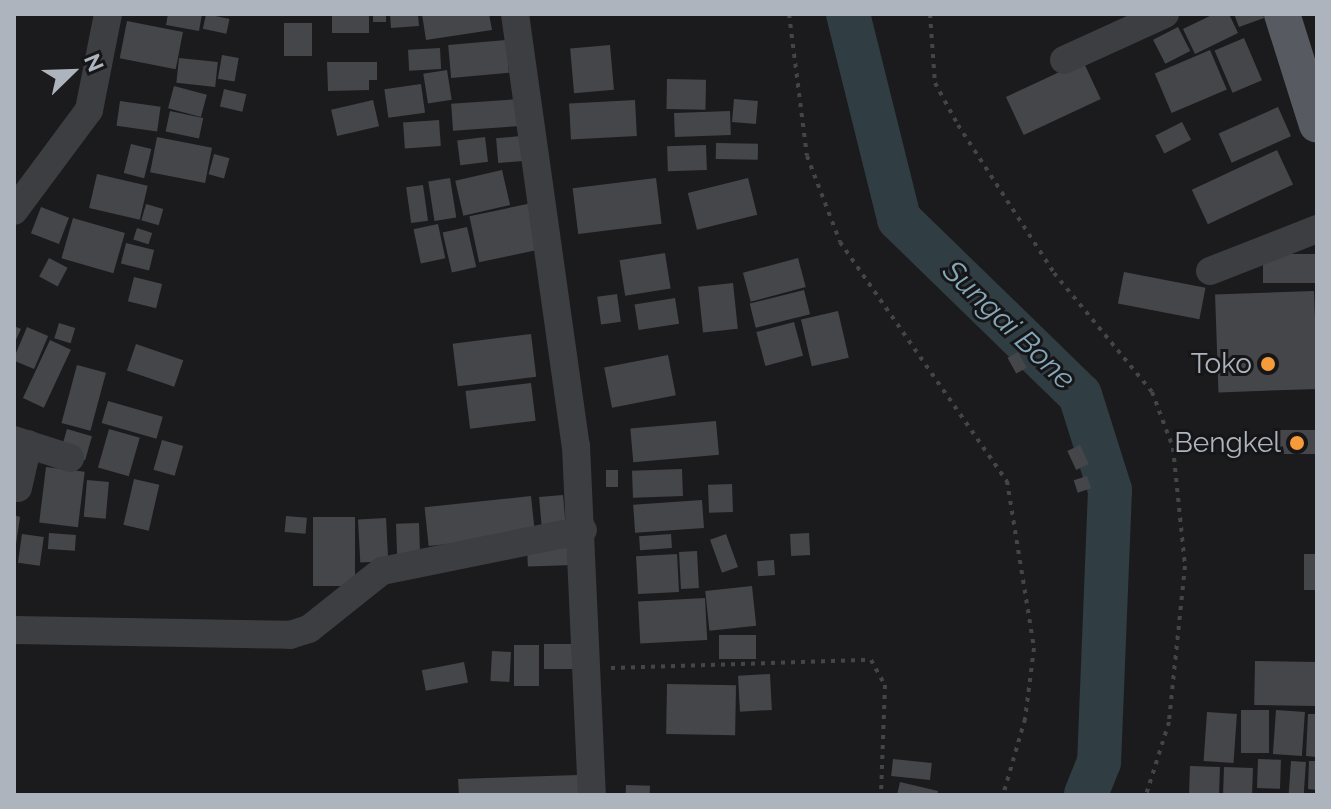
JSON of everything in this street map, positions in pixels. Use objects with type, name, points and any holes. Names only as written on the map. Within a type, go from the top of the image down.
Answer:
[{"type":"main road","points":[[1282,14],[1309,67],[1317,125]]},
{"type":"street","points":[[14,211],[89,110],[108,14]]},
{"type":"street","points":[[515,14],[583,530],[592,795]]},
{"type":"street","points":[[1064,60],[1165,14]]},
{"type":"street","points":[[1210,271],[1317,229]]},
{"type":"street","points":[[18,488],[21,442],[70,458]]},
{"type":"street","points":[[14,630],[290,635],[309,629],[382,571],[583,530]]},
{"type":"path","points":[[789,14],[810,169],[840,242],[1007,481],[1034,648],[1025,719],[1003,795]]},
{"type":"path","points":[[930,14],[935,83],[958,125],[1054,273],[1152,392],[1173,448],[1185,566],[1169,722],[1146,795]]},
{"type":"path","points":[[589,669],[871,660],[885,685],[881,795]]},
{"type":"building","points":[[168,14],[202,14],[199,31],[166,25]]},
{"type":"building","points":[[206,14],[229,19],[226,34],[203,29]]},
{"type":"building","points":[[332,14],[369,14],[369,33],[332,33]]},
{"type":"building","points":[[373,14],[386,14],[386,22],[373,22]]},
{"type":"building","points":[[390,14],[418,14],[419,26],[391,28]]},
{"type":"building","points":[[422,14],[489,14],[492,30],[426,40]]},
{"type":"building","points":[[1214,14],[1229,14],[1238,33],[1195,54],[1183,29]]},
{"type":"building","points":[[1234,14],[1263,14],[1264,18],[1239,27]]},
{"type":"building","points":[[127,21],[183,32],[176,69],[120,58]]},
{"type":"building","points":[[284,23],[312,23],[312,56],[284,56]]},
{"type":"building","points":[[1178,27],[1190,51],[1165,64],[1153,40]]},
{"type":"building","points":[[1244,38],[1262,80],[1233,93],[1215,51]]},
{"type":"building","points":[[506,40],[509,73],[451,78],[448,45]]},
{"type":"building","points":[[610,45],[614,90],[574,93],[570,48]]},
{"type":"building","points":[[440,48],[441,69],[409,71],[408,50]]},
{"type":"building","points":[[1210,50],[1227,90],[1172,113],[1155,73]]},
{"type":"building","points":[[222,55],[239,58],[235,82],[218,79]]},
{"type":"building","points":[[179,58],[218,62],[215,87],[176,83]]},
{"type":"building","points":[[1083,61],[1101,99],[1024,135],[1006,97]]},
{"type":"building","points":[[327,62],[377,62],[377,80],[369,80],[369,90],[328,91]]},
{"type":"building","points":[[447,70],[452,100],[428,103],[423,74]]},
{"type":"building","points":[[667,79],[706,80],[705,110],[666,109]]},
{"type":"building","points":[[421,84],[425,113],[388,118],[384,89]]},
{"type":"building","points":[[174,86],[207,95],[201,117],[168,108]]},
{"type":"building","points":[[224,89],[246,94],[242,112],[220,107]]},
{"type":"building","points":[[519,99],[521,126],[453,131],[451,104]]},
{"type":"building","points":[[734,99],[758,101],[756,124],[732,122]]},
{"type":"building","points":[[373,100],[379,126],[337,136],[331,110]]},
{"type":"building","points":[[635,100],[637,136],[571,139],[569,103]]},
{"type":"building","points":[[120,101],[161,107],[157,131],[117,126]]},
{"type":"building","points":[[1278,107],[1291,136],[1232,163],[1219,133]]},
{"type":"building","points":[[170,111],[203,118],[199,139],[166,132]]},
{"type":"building","points":[[730,111],[731,135],[675,137],[674,113]]},
{"type":"building","points":[[439,120],[441,146],[405,148],[403,123]]},
{"type":"building","points":[[1182,122],[1191,140],[1164,153],[1155,136]]},
{"type":"building","points":[[521,136],[523,161],[498,163],[496,138]]},
{"type":"building","points":[[157,137],[212,148],[205,183],[150,172]]},
{"type":"building","points":[[485,137],[488,162],[460,165],[457,140]]},
{"type":"building","points":[[716,143],[758,144],[758,160],[716,159]]},
{"type":"building","points":[[131,144],[151,149],[144,178],[124,173]]},
{"type":"building","points":[[706,145],[707,170],[668,171],[667,146]]},
{"type":"building","points":[[1277,150],[1293,184],[1208,224],[1192,190]]},
{"type":"building","points":[[214,154],[229,158],[224,178],[209,174]]},
{"type":"building","points":[[502,170],[510,205],[463,216],[455,181]]},
{"type":"building","points":[[97,174],[148,186],[140,220],[89,208]]},
{"type":"building","points":[[450,178],[456,218],[435,221],[428,181]]},
{"type":"building","points":[[656,178],[662,224],[578,234],[573,188]]},
{"type":"building","points":[[748,178],[757,215],[697,230],[688,193]]},
{"type":"building","points":[[423,185],[428,221],[411,223],[406,187]]},
{"type":"building","points":[[532,203],[542,249],[479,262],[469,216]]},
{"type":"building","points":[[146,204],[163,209],[159,225],[141,220]]},
{"type":"building","points":[[41,207],[69,218],[59,244],[31,233]]},
{"type":"building","points":[[73,218],[125,233],[113,273],[61,258]]},
{"type":"building","points":[[438,224],[445,258],[421,263],[414,229]]},
{"type":"building","points":[[467,227],[476,267],[452,273],[443,233]]},
{"type":"building","points":[[137,228],[152,233],[149,244],[133,239]]},
{"type":"building","points":[[126,243],[154,250],[149,270],[121,263]]},
{"type":"building","points":[[665,253],[671,289],[625,296],[620,260]]},
{"type":"building","points":[[1263,254],[1317,254],[1317,283],[1263,283]]},
{"type":"building","points":[[49,258],[68,268],[58,286],[39,277]]},
{"type":"building","points":[[798,258],[806,287],[751,302],[743,273]]},
{"type":"building","points":[[1124,272],[1205,288],[1199,319],[1118,303]]},
{"type":"building","points":[[134,277],[162,284],[156,308],[128,301]]},
{"type":"building","points":[[733,283],[738,329],[703,332],[698,287]]},
{"type":"building","points":[[804,290],[810,314],[756,328],[750,304]]},
{"type":"building","name":"Toko","points":[[1314,291],[1317,389],[1218,392],[1215,294]]},
{"type":"building","points":[[617,294],[621,322],[601,325],[597,297]]},
{"type":"building","points":[[675,298],[679,324],[639,330],[635,304]]},
{"type":"building","points":[[838,311],[849,358],[812,366],[801,320]]},
{"type":"building","points":[[794,322],[803,356],[765,366],[756,332]]},
{"type":"building","points":[[59,323],[75,328],[71,343],[54,338]]},
{"type":"building","points":[[14,326],[21,329],[14,344]]},
{"type":"building","points":[[27,327],[48,336],[34,369],[14,361]]},
{"type":"building","points":[[531,334],[536,377],[458,386],[453,344]]},
{"type":"building","points":[[50,340],[71,350],[44,408],[23,398]]},
{"type":"building","points":[[136,344],[183,360],[174,387],[127,370]]},
{"type":"building","points":[[1018,352],[1027,368],[1016,374],[1008,358]]},
{"type":"building","points":[[668,355],[676,395],[612,408],[604,367]]},
{"type":"building","points":[[77,365],[106,373],[90,431],[61,423]]},
{"type":"building","points":[[531,383],[536,421],[470,429],[465,391]]},
{"type":"building","points":[[108,401],[163,417],[156,439],[102,423]]},
{"type":"building","points":[[716,421],[719,455],[633,462],[630,428]]},
{"type":"building","points":[[67,429],[92,436],[85,460],[60,453]]},
{"type":"building","points":[[109,429],[140,438],[129,476],[98,467]]},
{"type":"building","name":"Bengkel","points":[[1276,430],[1317,430],[1317,454],[1276,454]]},
{"type":"building","points":[[162,440],[183,446],[175,476],[153,470]]},
{"type":"building","points":[[1080,445],[1089,464],[1076,470],[1067,451]]},
{"type":"building","points":[[46,467],[85,472],[78,527],[39,523]]},
{"type":"building","points":[[682,469],[683,496],[633,498],[632,471]]},
{"type":"building","points":[[606,470],[618,470],[618,487],[606,487]]},
{"type":"building","points":[[1087,476],[1091,488],[1078,493],[1074,480]]},
{"type":"building","points":[[134,479],[159,485],[149,531],[123,525]]},
{"type":"building","points":[[87,480],[109,482],[106,519],[84,517]]},
{"type":"building","points":[[732,484],[733,512],[709,513],[708,485]]},
{"type":"building","points":[[563,495],[566,530],[542,532],[539,497]]},
{"type":"building","points":[[531,496],[535,535],[429,546],[425,507]]},
{"type":"building","points":[[702,500],[704,528],[635,533],[633,505]]},
{"type":"building","points":[[14,515],[20,517],[16,544],[14,543]]},
{"type":"building","points":[[286,516],[307,518],[306,534],[285,532]]},
{"type":"building","points":[[313,517],[355,517],[355,586],[313,586]]},
{"type":"building","points":[[386,518],[388,561],[360,562],[358,519]]},
{"type":"building","points":[[419,523],[420,557],[397,558],[396,524]]},
{"type":"building","points":[[49,533],[76,535],[75,551],[48,549]]},
{"type":"building","points":[[809,533],[810,555],[791,556],[790,534]]},
{"type":"building","points":[[22,534],[44,537],[40,566],[18,563]]},
{"type":"building","points":[[671,534],[672,548],[640,550],[639,536]]},
{"type":"building","points":[[726,534],[738,567],[722,573],[710,540]]},
{"type":"building","points":[[573,542],[574,565],[528,567],[527,544]]},
{"type":"building","points":[[697,551],[699,588],[681,589],[679,552]]},
{"type":"building","points":[[677,554],[679,592],[638,594],[636,556]]},
{"type":"building","points":[[1304,554],[1317,554],[1317,590],[1304,590]]},
{"type":"building","points":[[774,560],[775,575],[758,576],[757,561]]},
{"type":"building","points":[[752,586],[756,626],[709,631],[705,591]]},
{"type":"building","points":[[705,598],[707,640],[640,643],[638,602]]},
{"type":"building","points":[[719,635],[756,635],[756,659],[719,659]]},
{"type":"building","points":[[544,644],[583,644],[583,669],[544,669]]},
{"type":"building","points":[[514,645],[539,645],[539,686],[514,686]]},
{"type":"building","points":[[492,651],[511,652],[509,682],[490,681]]},
{"type":"building","points":[[1255,661],[1317,662],[1316,706],[1254,705]]},
{"type":"building","points":[[464,662],[468,683],[426,691],[422,670]]},
{"type":"building","points":[[770,674],[772,710],[740,712],[738,676]]},
{"type":"building","points":[[667,684],[736,685],[735,735],[666,734]]},
{"type":"building","points":[[1241,710],[1269,710],[1269,753],[1241,753]]},
{"type":"building","points":[[1276,710],[1305,712],[1302,756],[1273,754]]},
{"type":"building","points":[[1207,712],[1237,714],[1234,763],[1204,761]]},
{"type":"building","points":[[1308,714],[1317,714],[1317,757],[1306,756]]},
{"type":"building","points":[[893,759],[932,763],[930,780],[891,776]]},
{"type":"building","points":[[1258,759],[1281,760],[1280,789],[1257,788]]},
{"type":"building","points":[[1291,761],[1306,762],[1304,794],[1289,793]]},
{"type":"building","points":[[1309,761],[1317,761],[1317,790],[1308,789]]},
{"type":"building","points":[[1190,766],[1220,767],[1219,795],[1189,795]]},
{"type":"building","points":[[1224,767],[1253,768],[1252,795],[1223,795]]},
{"type":"building","points":[[579,775],[579,795],[459,795],[458,779]]},
{"type":"building","points":[[900,782],[938,791],[937,795],[897,795]]},
{"type":"building","points":[[626,785],[650,786],[650,795],[626,795]]},
{"type":"waterway","name":"Sungai Bone","points":[[848,14],[899,219],[1080,395],[1110,490],[1099,762],[1086,795]]},
{"type":"place","name":"Toko","points":[[1268,364]]},
{"type":"place","name":"Bengkel","points":[[1297,443]]}]
